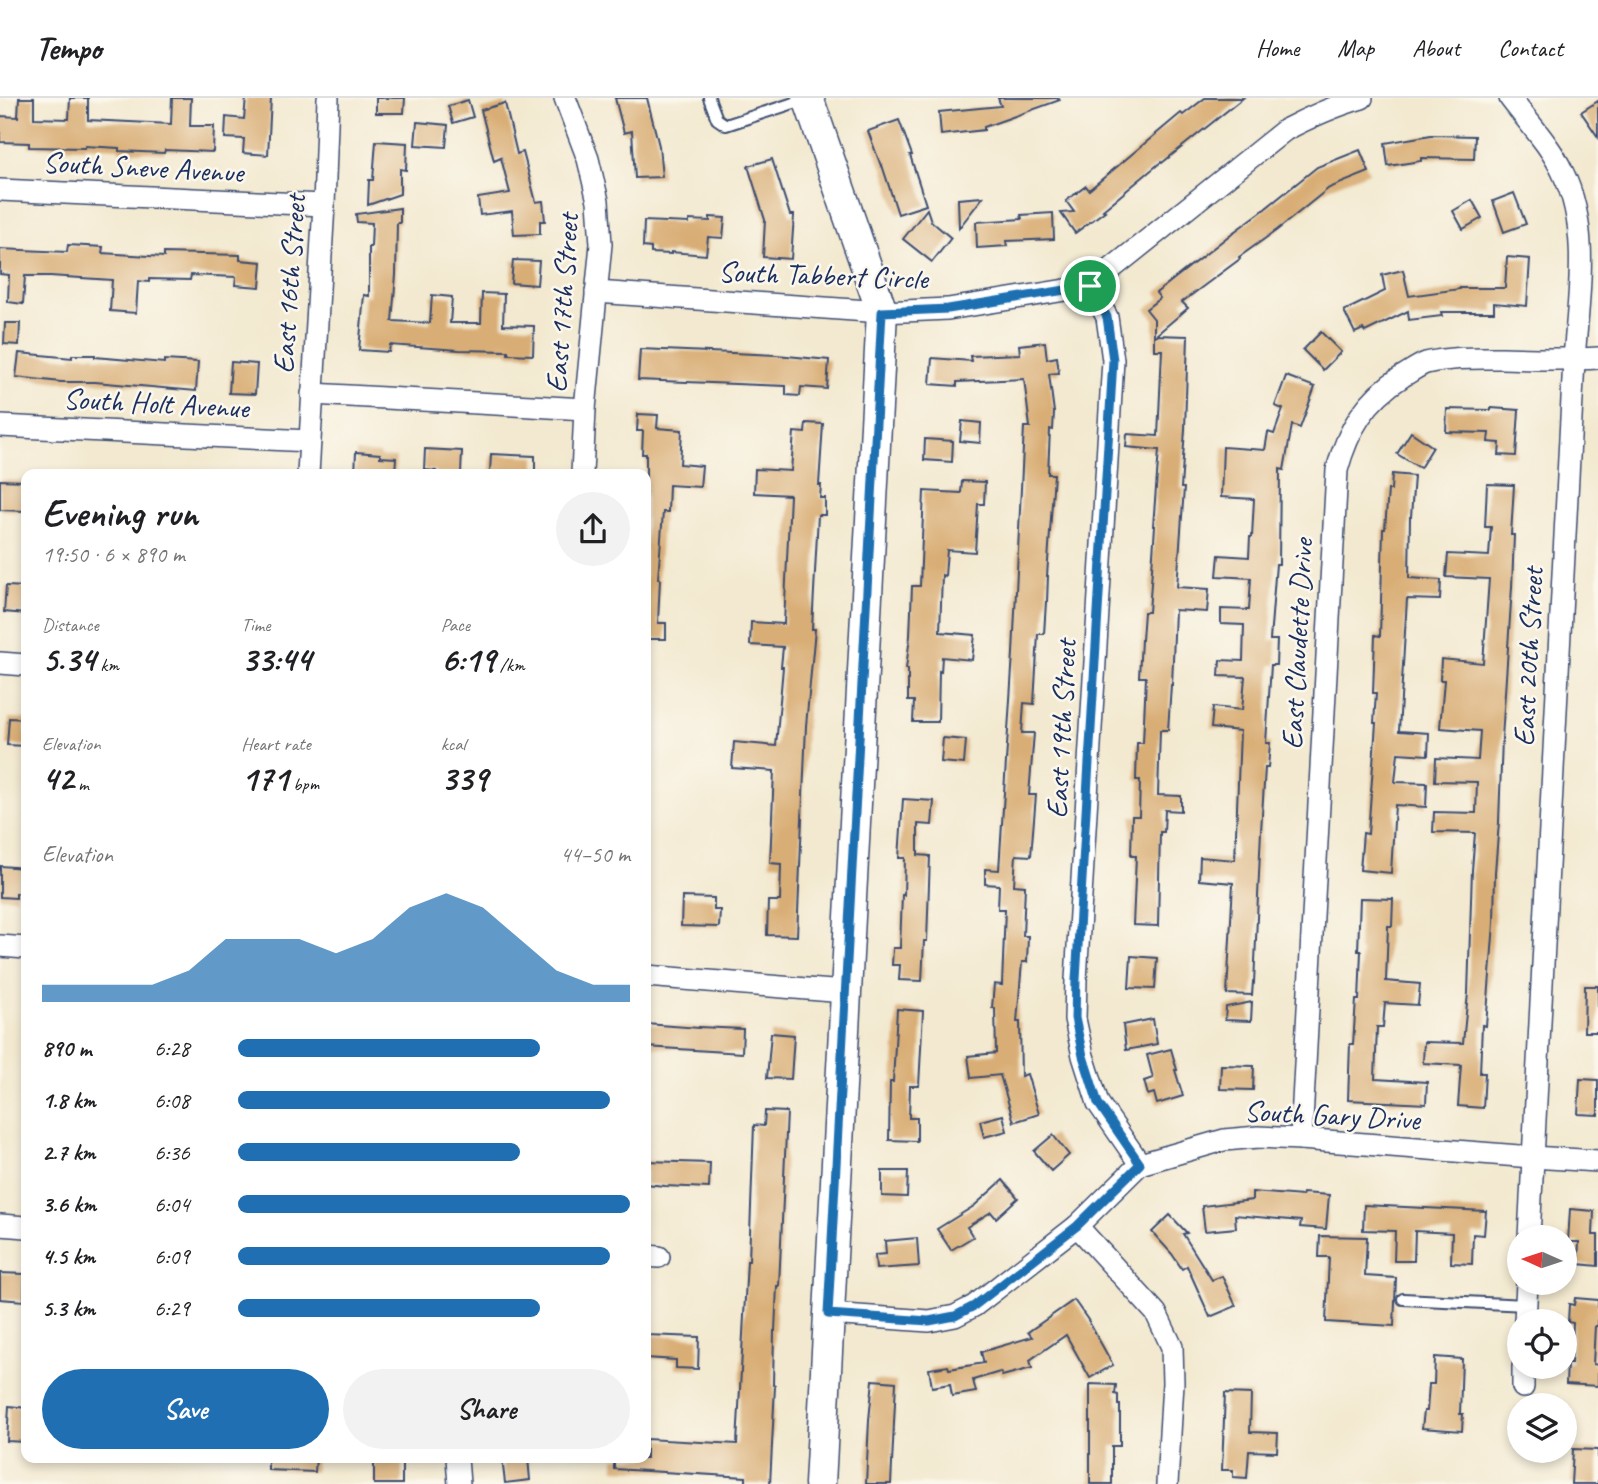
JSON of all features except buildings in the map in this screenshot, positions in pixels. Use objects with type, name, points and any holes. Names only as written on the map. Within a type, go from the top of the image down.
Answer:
[{"type":"street","name":"East 16th Street","points":[[308,469],[328,98]]},
{"type":"street","name":"East 17th Street","points":[[565,98],[588,159],[598,201],[601,244],[585,409],[582,469]]},
{"type":"street","points":[[808,98],[882,312],[820,1484]]},
{"type":"street","name":"South Tabbert Circle","points":[[596,292],[882,312],[948,309],[1090,286],[1284,130],[1314,114],[1362,98]]},
{"type":"street","name":"East 20th Street","points":[[1510,98],[1564,173],[1575,209],[1581,248],[1529,1225]]},
{"type":"street","name":"South Sneve Avenue","points":[[0,190],[324,205]]},
{"type":"street","name":"East 19th Street","points":[[1090,286],[1107,317],[1113,360],[1075,1018],[1083,1056],[1098,1103],[1140,1164]]},
{"type":"street","name":"East Claudette Drive","points":[[1301,1139],[1336,484],[1344,445],[1357,420],[1372,401],[1394,382],[1423,364],[1458,358],[1598,358]]},
{"type":"street","points":[[312,394],[585,409]]},
{"type":"street","name":"South Holt Avenue","points":[[0,426],[310,441]]},
{"type":"street","points":[[0,663],[21,665]]},
{"type":"street","points":[[0,946],[21,948]]},
{"type":"street","points":[[651,976],[845,992]]},
{"type":"street","name":"South Gary Drive","points":[[828,1314],[929,1321],[955,1316],[974,1306],[1077,1226],[1140,1164],[1224,1140],[1258,1137],[1301,1139],[1598,1161]]},
{"type":"street","points":[[0,1226],[21,1227]]},
{"type":"street","points":[[1077,1226],[1156,1313],[1172,1347],[1173,1382],[1167,1484]]},
{"type":"street","points":[[457,1463],[459,1484]]},
{"type":"lane","points":[[709,98],[717,119],[726,125],[808,98]]},
{"type":"lane","points":[[1403,1299],[1507,1311]]},
{"type":"route","points":[[1090,286],[1107,317],[1113,360],[1075,1018],[1083,1056],[1098,1103],[1140,1164],[1077,1226],[974,1306],[955,1316],[929,1321],[828,1314],[882,312],[948,309],[1090,286]]}]
